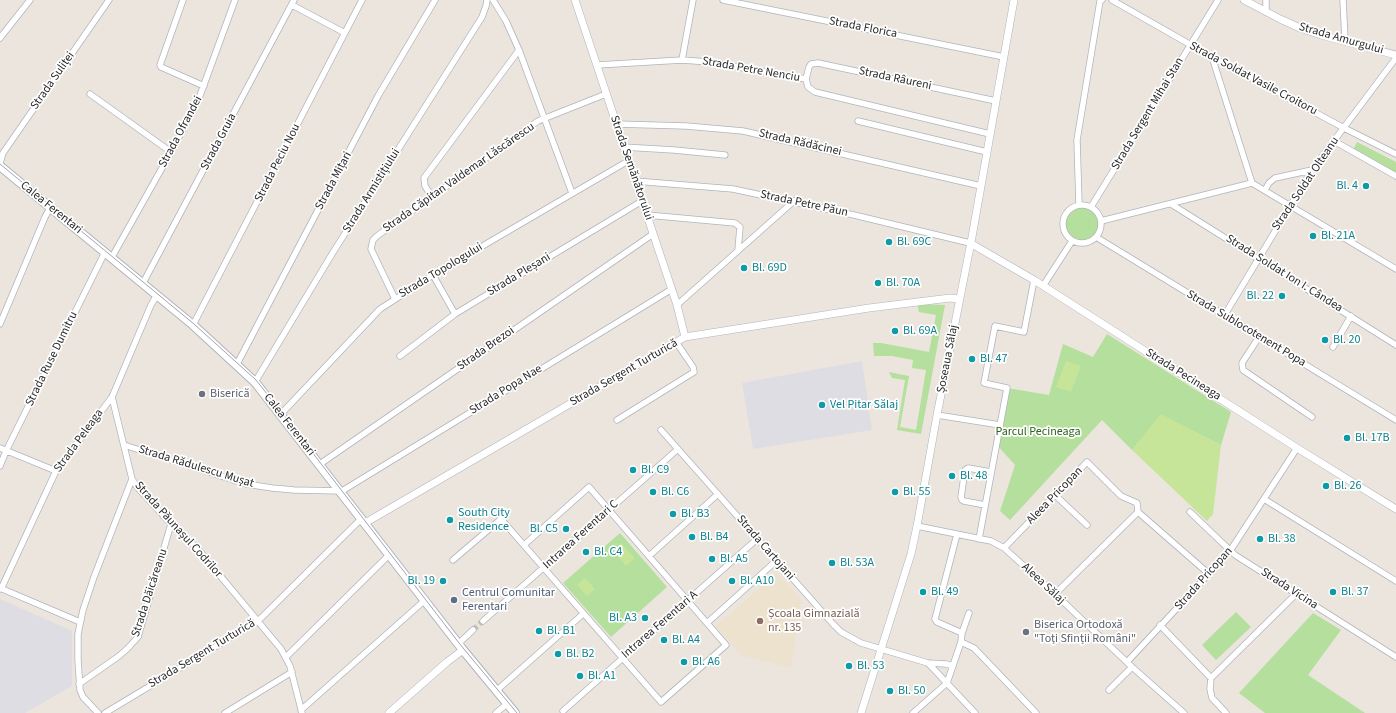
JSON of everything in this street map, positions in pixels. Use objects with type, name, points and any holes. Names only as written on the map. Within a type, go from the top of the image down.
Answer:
[{"type":"main road","name":"Calea Ferentari","points":[[0,164],[50,208],[143,283],[237,364],[255,382],[320,464],[460,647],[515,713]]},
{"type":"street","points":[[0,38],[30,0]]},
{"type":"street","points":[[100,0],[108,2]]},
{"type":"street","points":[[184,0],[160,65],[161,67],[204,86]]},
{"type":"street","name":"Strada Ofrandei","points":[[108,255],[171,152],[195,106],[204,86],[235,0]]},
{"type":"street","name":"Strada Peciu Nou","points":[[193,326],[362,0]]},
{"type":"street","name":"Strada Mițari","points":[[237,364],[378,96],[435,0]]},
{"type":"street","name":"Strada Armistițiului","points":[[255,382],[332,254],[482,17],[487,0]]},
{"type":"street","points":[[493,0],[506,21],[519,50],[572,193]]},
{"type":"street","name":"Strada Semănătorului","points":[[575,0],[623,147],[677,304],[685,337]]},
{"type":"street","points":[[682,60],[693,0]]},
{"type":"street","name":"Strada Florica","points":[[723,0],[1004,57]]},
{"type":"street","name":"Șoseaua Sălaj","points":[[861,713],[911,554],[987,152],[1014,0]]},
{"type":"street","name":"Strada Soldat Vasile Croitoru","points":[[1112,0],[1212,57],[1344,128],[1396,154]]},
{"type":"street","name":"Strada Sergent Mihai Stan","points":[[1091,207],[1218,0]]},
{"type":"street","name":"Strada Amurgului","points":[[1244,0],[1300,28],[1396,54]]},
{"type":"street","points":[[1266,0],[1266,12]]},
{"type":"street","points":[[1343,0],[1345,40]]},
{"type":"street","points":[[1078,204],[1077,140],[1101,1]]},
{"type":"street","name":"Strada Suliței","points":[[0,164],[3,153],[108,2]]},
{"type":"street","points":[[293,2],[345,33]]},
{"type":"street","name":"Strada Gruia","points":[[143,283],[293,2]]},
{"type":"street","points":[[432,197],[425,186],[424,178],[519,50]]},
{"type":"street","points":[[1212,57],[1252,183]]},
{"type":"street","name":"Strada Soldat Olteanu","points":[[1224,316],[1312,170],[1396,58]]},
{"type":"street","name":"Strada Petre Nenciu","points":[[597,65],[682,60],[709,62],[806,79],[808,87],[815,92],[990,134]]},
{"type":"street","name":"Strada Râureni","points":[[806,79],[811,64],[818,63],[996,101]]},
{"type":"street","points":[[90,94],[171,152]]},
{"type":"street","name":"Strada Căpitan Valdemar Lăscărescu","points":[[395,299],[372,253],[371,244],[377,236],[544,118],[606,94]]},
{"type":"street","points":[[858,121],[987,152]]},
{"type":"street","name":"Strada Rădăcinei","points":[[616,124],[686,126],[743,131],[980,186]]},
{"type":"street","points":[[1334,141],[1396,176]]},
{"type":"street","points":[[623,147],[725,155]]},
{"type":"street","name":"Strada Topologului","points":[[281,414],[373,315],[433,275],[628,161]]},
{"type":"street","points":[[1265,190],[1269,183],[1275,178],[1312,170]]},
{"type":"street","name":"Strada Petre Păun","points":[[635,181],[733,189],[794,201],[970,243]]},
{"type":"street","points":[[1101,221],[1252,183],[1396,269]]},
{"type":"street","name":"Strada Pleșani","points":[[400,356],[455,314],[642,201]]},
{"type":"street","points":[[677,304],[794,201]]},
{"type":"street","points":[[1078,204],[1085,204],[1091,207],[1096,210],[1101,221],[1099,232],[1091,241],[1078,243],[1072,241],[1064,232],[1062,220],[1068,210],[1078,204]]},
{"type":"street","name":"Strada Soldat Ion I. Cândea","points":[[1171,204],[1396,344]]},
{"type":"street","points":[[0,324],[50,208]]},
{"type":"street","points":[[647,215],[735,223],[740,227],[738,250]]},
{"type":"street","name":"Strada Brezoi","points":[[320,464],[653,234]]},
{"type":"street","name":"Strada Sublocotenent Popa","points":[[1096,237],[1396,420]]},
{"type":"street","points":[[1043,286],[1072,241]]},
{"type":"street","name":"Strada Pecineaga","points":[[970,243],[1034,280],[1297,448],[1396,509]]},
{"type":"street","name":"Strada Ruse Dumitru","points":[[0,466],[6,451],[108,255]]},
{"type":"street","points":[[433,275],[455,314]]},
{"type":"street","points":[[979,539],[1007,388],[984,383],[995,326],[1024,332],[1034,280]]},
{"type":"street","name":"Strada Popa Nae","points":[[340,491],[672,289]]},
{"type":"street","name":"Strada Peleaga","points":[[1,588],[56,472],[112,397],[151,305],[157,295]]},
{"type":"street","name":"Strada Sergent Turturică","points":[[105,713],[258,621],[363,521],[685,337],[884,306],[950,298],[959,299]]},
{"type":"street","points":[[1333,347],[1351,316]]},
{"type":"street","points":[[1259,337],[1242,363],[1243,370],[1312,417]]},
{"type":"street","points":[[617,420],[694,372],[693,367],[676,342]]},
{"type":"street","name":"Strada Păunașul Codrilor","points":[[112,397],[132,479],[142,494],[198,549],[286,657],[292,672],[302,711]]},
{"type":"street","points":[[937,414],[1000,425]]},
{"type":"street","name":"Strada Cartojani","points":[[661,430],[825,616],[841,632],[861,643],[881,650],[928,663],[953,666]]},
{"type":"street","name":"Strada Rădulescu Mușat","points":[[124,445],[246,484],[272,488],[340,491]]},
{"type":"street","points":[[0,448],[56,472]]},
{"type":"street","name":"Intrarea Ferentari C","points":[[483,621],[678,448]]},
{"type":"street","name":"Strada Pricopan","points":[[1127,662],[1230,551],[1297,448]]},
{"type":"street","name":"Aleea Pricopan","points":[[1004,548],[1087,462],[1121,496],[1137,503],[1138,512],[1208,574]]},
{"type":"street","points":[[986,505],[964,501],[960,497],[965,470],[968,468],[991,472]]},
{"type":"street","points":[[98,713],[83,697],[79,684],[78,643],[80,622],[94,577],[132,479]]},
{"type":"street","points":[[453,560],[501,519],[661,702],[726,645],[589,487],[524,545]]},
{"type":"street","points":[[649,556],[718,494]]},
{"type":"street","points":[[1055,494],[1087,525]]},
{"type":"street","points":[[1264,499],[1396,581]]},
{"type":"street","points":[[1055,594],[1138,512]]},
{"type":"street","name":"Strada Vicina","points":[[1190,512],[1230,551],[1396,657]]},
{"type":"street","name":"Strada Dăicăreanu","points":[[79,684],[119,656],[138,636],[171,524]]},
{"type":"street","name":"Aleea Sălaj","points":[[917,526],[992,542],[1004,548],[1132,667],[1184,713]]},
{"type":"street","points":[[957,534],[935,619],[936,622],[962,633]]},
{"type":"street","name":"Intrarea Ferentari A","points":[[563,711],[757,539]]},
{"type":"street","points":[[286,657],[389,555]]},
{"type":"street","points":[[707,623],[776,561]]},
{"type":"street","points":[[1,588],[80,622]]},
{"type":"street","points":[[1226,713],[1212,698],[1210,689],[1211,678],[1296,594]]},
{"type":"street","points":[[302,711],[424,601]]},
{"type":"street","points":[[912,713],[947,683],[957,658],[962,633],[969,613]]},
{"type":"street","points":[[496,691],[583,614]]},
{"type":"street","points":[[1160,626],[1211,678]]},
{"type":"street","points":[[389,713],[447,662],[474,630]]},
{"type":"street","points":[[961,642],[974,648],[1036,713]]},
{"type":"street","points":[[928,663],[975,713]]},
{"type":"street","points":[[1109,690],[1132,667]]},
{"type":"street","points":[[225,713],[292,672]]},
{"type":"street","points":[[496,713],[507,704]]},
{"type":"shaded area","points":[[862,361],[872,430],[753,449],[742,383]]},
{"type":"shaded area","name":"Școala Gimnazială nr. 135","points":[[777,573],[801,600],[791,668],[741,655],[716,626]]},
{"type":"shaded area","points":[[0,599],[72,631],[72,686],[25,713],[0,713]]},
{"type":"green space","points":[[1357,142],[1396,162],[1396,173],[1353,150]]},
{"type":"green space","points":[[1082,206],[1092,209],[1097,214],[1100,224],[1097,234],[1092,239],[1082,242],[1072,239],[1067,234],[1064,224],[1067,214],[1072,209]]},
{"type":"green space","points":[[917,304],[945,305],[921,434],[897,430],[905,380],[892,378],[889,372],[909,376],[900,427],[916,430],[926,370],[912,368],[913,360],[892,356],[874,356],[873,343],[881,343],[929,352],[936,315],[919,312]]},
{"type":"green space","name":"Parcul Pecineaga","points":[[1107,334],[1231,412],[1221,445],[1161,415],[1132,450],[1102,420],[1010,520],[1000,511],[1015,465],[996,444],[1007,388],[1049,395],[1063,344],[1093,357]]},
{"type":"green space","points":[[1066,361],[1081,366],[1071,392],[1056,387]]},
{"type":"green space","points":[[1161,414],[1221,445],[1213,514],[1207,521],[1132,450]]},
{"type":"green space","points":[[620,533],[667,587],[611,637],[563,583]]},
{"type":"green space","points":[[621,543],[635,558],[626,566],[613,550]]},
{"type":"green space","points":[[585,578],[595,589],[587,596],[577,585]]},
{"type":"green space","points":[[1236,612],[1251,627],[1216,660],[1202,645]]},
{"type":"green space","points":[[1313,613],[1341,630],[1308,675],[1365,713],[1265,713],[1239,693]]},
{"type":"tunnel","points":[[473,630],[483,621]]},
{"type":"tram line","points":[[0,164],[194,324],[256,380],[459,643],[517,713]]},
{"type":"place","name":"Bl. 4","points":[[1366,186]]},
{"type":"place","name":"Bl. 21A","points":[[1313,236]]},
{"type":"place","name":"Bl. 69C","points":[[889,242]]},
{"type":"place","name":"Bl. 69D","points":[[744,268]]},
{"type":"place","name":"Bl. 70A","points":[[878,283]]},
{"type":"place","name":"Bl. 22","points":[[1282,296]]},
{"type":"place","name":"Bl. 69A","points":[[895,331]]},
{"type":"place","name":"Bl. 20","points":[[1325,340]]},
{"type":"place","name":"Bl. 47","points":[[972,359]]},
{"type":"place","name":"Biserică","points":[[202,394]]},
{"type":"place","name":"Vel Pitar Sălaj","points":[[822,405]]},
{"type":"place","name":"Bl. 17B","points":[[1347,438]]},
{"type":"place","name":"Bl. C9","points":[[633,470]]},
{"type":"place","name":"Bl. 48","points":[[952,476]]},
{"type":"place","name":"Bl. 26","points":[[1326,486]]},
{"type":"place","name":"Bl. C6","points":[[653,492]]},
{"type":"place","name":"Bl. 55","points":[[895,492]]},
{"type":"place","name":"Bl. B3","points":[[673,514]]},
{"type":"place","name":"South City Residence","points":[[450,520]]},
{"type":"place","name":"Bl. C5","points":[[566,529]]},
{"type":"place","name":"Bl. B4","points":[[692,537]]},
{"type":"place","name":"Bl. 38","points":[[1260,539]]},
{"type":"place","name":"Bl. C4","points":[[586,552]]},
{"type":"place","name":"Bl. A5","points":[[712,559]]},
{"type":"place","name":"Bl. 53A","points":[[832,563]]},
{"type":"place","name":"Bl. 19","points":[[443,581]]},
{"type":"place","name":"Bl. A10","points":[[732,581]]},
{"type":"place","name":"Bl. 49","points":[[923,592]]},
{"type":"place","name":"Bl. 37","points":[[1333,592]]},
{"type":"place","name":"Centrul Comunitar Ferentari","points":[[454,600]]},
{"type":"place","name":"Bl. A3","points":[[645,618]]},
{"type":"place","name":"Școala Gimnazială nr. 135","points":[[760,621]]},
{"type":"place","name":"Bl. B1","points":[[539,631]]},
{"type":"place","name":"Biserica Ortodoxă \"Toți Sfinții Români\"","points":[[1026,632]]},
{"type":"place","name":"Bl. A4","points":[[664,640]]},
{"type":"place","name":"Bl. B2","points":[[558,654]]},
{"type":"place","name":"Bl. A6","points":[[684,662]]},
{"type":"place","name":"Bl. 53","points":[[849,666]]},
{"type":"place","name":"Bl. A1","points":[[580,676]]},
{"type":"place","name":"Bl. 50","points":[[890,691]]}]
